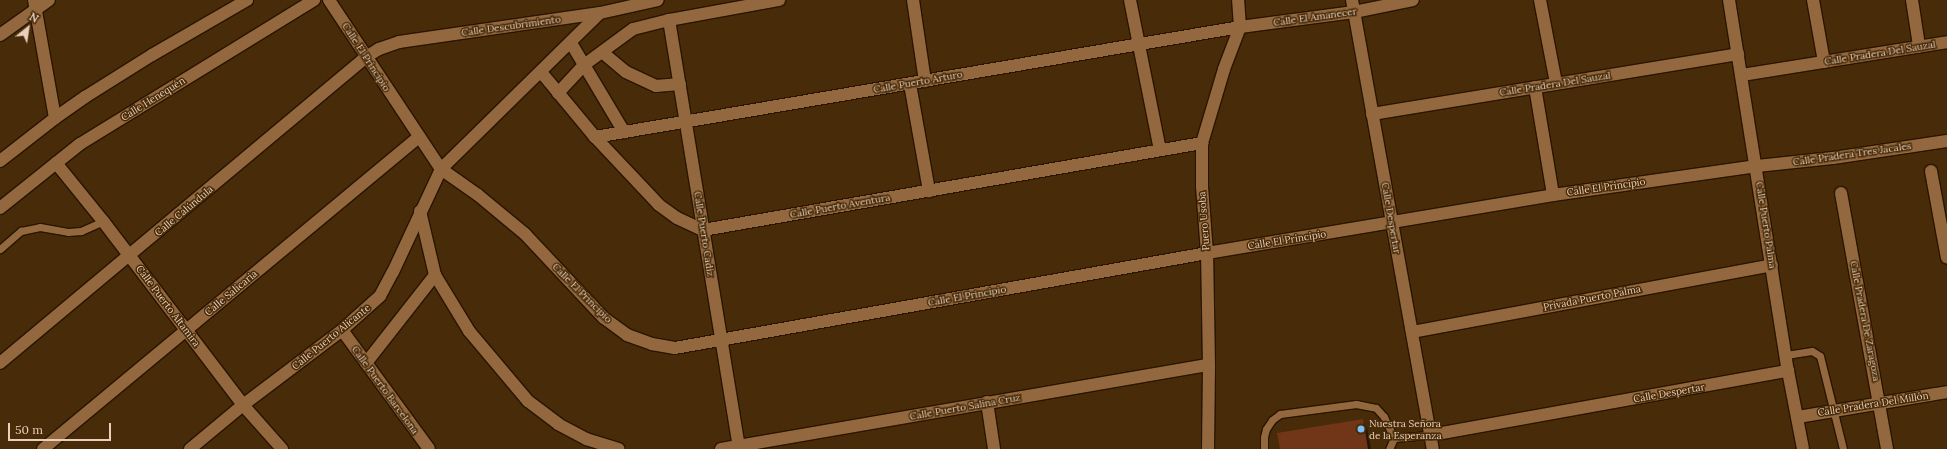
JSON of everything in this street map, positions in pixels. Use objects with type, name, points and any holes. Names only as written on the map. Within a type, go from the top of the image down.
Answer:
[{"type":"street","points":[[0,34],[35,4],[49,0]]},
{"type":"street","points":[[0,161],[55,118],[152,55],[248,0]]},
{"type":"street","name":"Calle Henequén","points":[[0,208],[80,144],[314,0]]},
{"type":"street","name":"Calle El Principio","points":[[328,0],[441,169],[478,195],[525,234],[604,318],[627,335],[652,344],[675,348],[1207,253],[1553,195],[1756,166]]},
{"type":"street","name":"Calle Descubrimiento","points":[[366,57],[379,49],[399,42],[600,13],[658,0]]},
{"type":"street","points":[[558,94],[584,65],[633,29],[669,20],[779,0]]},
{"type":"street","points":[[913,0],[925,81]]},
{"type":"street","points":[[1130,0],[1160,150]]},
{"type":"street","name":"Puero Usoba","points":[[1208,449],[1209,365],[1207,253],[1202,187],[1202,143],[1224,69],[1240,27],[1238,0]]},
{"type":"street","name":"Calle El Amanecer","points":[[1240,27],[1353,6],[1413,0]]},
{"type":"street","points":[[1540,0],[1556,83]]},
{"type":"street","name":"Calle Puerto Palma","points":[[1729,0],[1788,371],[1803,449]]},
{"type":"street","points":[[1813,0],[1824,62]]},
{"type":"street","points":[[1912,0],[1919,46]]},
{"type":"street","points":[[35,4],[55,118]]},
{"type":"street","name":"Calle Despertar","points":[[1353,6],[1434,449]]},
{"type":"street","name":"Calle Puerto Alicante","points":[[190,449],[243,405],[342,330],[380,296],[393,272],[420,211],[441,169],[600,13]]},
{"type":"street","name":"Calle Puerto Cadiz","points":[[669,20],[739,448]]},
{"type":"street","name":"Calle Puerto Arturo","points":[[595,137],[1240,27]]},
{"type":"street","name":"Calle Pradera Del Sauzal","points":[[1742,75],[1947,42]]},
{"type":"street","points":[[571,43],[624,132]]},
{"type":"street","points":[[602,52],[626,72],[656,86],[680,84]]},
{"type":"street","name":"Calle Pradera Del Sauzal","points":[[1372,114],[1738,54]]},
{"type":"street","name":"Calle Calúndula","points":[[0,363],[130,256],[366,57]]},
{"type":"street","points":[[541,72],[595,137],[659,205],[677,218],[703,230]]},
{"type":"street","points":[[910,84],[929,191]]},
{"type":"street","points":[[1534,87],[1553,195]]},
{"type":"street","name":"Calle Salicaria","points":[[43,449],[419,137]]},
{"type":"street","name":"Calle Pradera Tres Jacales","points":[[1756,166],[1833,158],[1947,141]]},
{"type":"street","name":"Calle Puerto Aventura","points":[[703,230],[1202,143]]},
{"type":"street","name":"Calle Puerto Altamira","points":[[56,163],[103,221],[243,405],[282,449]]},
{"type":"street","points":[[1931,171],[1947,258]]},
{"type":"street","name":"Calle Pradera De Zaragoza","points":[[1841,193],[1888,449]]},
{"type":"street","points":[[420,211],[435,275],[469,332],[528,401],[558,424],[586,439],[618,449]]},
{"type":"street","name":"Privada Puerto Palma","points":[[1412,332],[1772,265]]},
{"type":"street","points":[[366,363],[435,275]]},
{"type":"street","name":"Calle Puerto Barcelona","points":[[342,330],[429,449]]},
{"type":"street","name":"Calle Puerto Salina Cruz","points":[[721,449],[739,448],[987,402],[1209,365]]},
{"type":"street","name":"Calle Despertar","points":[[1431,435],[1788,371]]},
{"type":"street","name":"Calle Pradera Del Millón","points":[[1798,417],[1947,392]]},
{"type":"street","points":[[987,402],[994,449]]},
{"type":"lane","points":[[0,249],[21,232],[40,227],[68,232],[81,231],[103,221]]},
{"type":"lane","points":[[1786,354],[1812,351],[1820,356],[1843,449]]},
{"type":"lane","points":[[1264,449],[1266,428],[1272,420],[1280,414],[1356,404],[1376,408],[1384,417],[1394,438],[1389,449]]},
{"type":"lane","points":[[1394,438],[1431,435]]},
{"type":"building","points":[[1363,419],[1368,449],[1280,449],[1277,433]]},
{"type":"place","name":"Nuestra Señora de la Esperanza","points":[[1361,429]]}]
